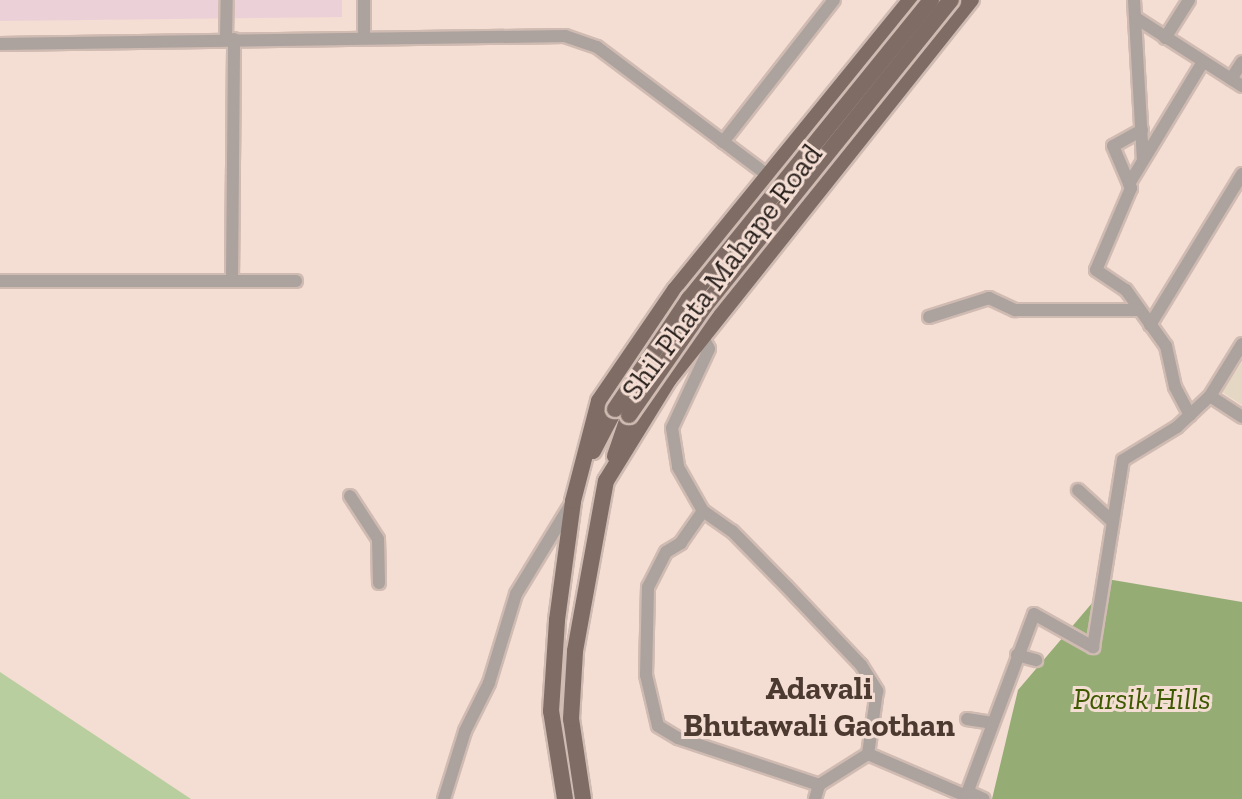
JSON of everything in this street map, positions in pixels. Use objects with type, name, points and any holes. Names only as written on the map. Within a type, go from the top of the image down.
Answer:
[{"type":"main road","name":"Shil Phata Mahape Road","points":[[565,799],[551,711],[557,620],[573,501],[599,401],[666,302],[911,0]]},
{"type":"main road","points":[[582,474],[689,299],[931,0]]},
{"type":"main road","points":[[606,481],[622,412],[951,0]]},
{"type":"main road","name":"Shil Phata Mahape Road","points":[[583,799],[571,719],[575,651],[606,481],[657,400],[704,334],[971,0]]},
{"type":"street","points":[[227,0],[232,279]]},
{"type":"street","points":[[364,0],[364,36]]},
{"type":"street","points":[[723,142],[834,0]]},
{"type":"street","points":[[1134,0],[1143,160]]},
{"type":"street","points":[[1165,38],[1189,0]]},
{"type":"street","points":[[1136,18],[1237,83],[1242,62]]},
{"type":"street","points":[[0,44],[364,36],[565,36],[597,47],[806,204]]},
{"type":"street","points":[[1190,415],[1175,387],[1166,346],[1126,290],[1096,270],[1129,184],[1203,62]]},
{"type":"street","points":[[1129,184],[1113,146],[1142,130]]},
{"type":"street","points":[[1150,325],[1242,174]]},
{"type":"street","points":[[0,281],[296,281]]},
{"type":"street","points":[[929,317],[989,298],[1015,310],[1138,310]]},
{"type":"street","points":[[666,302],[704,334],[709,349],[680,411],[671,443],[703,511],[732,531],[861,665],[877,691],[868,754],[819,785],[815,799]]},
{"type":"street","points":[[868,754],[966,796],[1034,614],[1093,647],[1123,460],[1190,415],[1210,396],[1242,344]]},
{"type":"street","points":[[1210,396],[1242,417]]},
{"type":"street","points":[[657,400],[680,411]]},
{"type":"street","points":[[1078,490],[1113,522]]},
{"type":"street","points":[[350,496],[378,539],[379,583]]},
{"type":"street","points":[[444,799],[465,731],[489,683],[516,594],[573,501]]},
{"type":"street","points":[[703,511],[681,543],[666,552],[648,587],[646,675],[658,726],[678,738],[819,785]]},
{"type":"street","points":[[1017,655],[1036,660]]},
{"type":"street","points":[[967,719],[992,723]]},
{"type":"street","points":[[968,792],[984,799]]},
{"type":"shaded area","points":[[0,0],[342,0],[342,17],[0,21]]},
{"type":"shaded area","points":[[1242,362],[1242,405],[1222,392]]},
{"type":"green space","name":"Parsik Hills","points":[[1107,579],[1242,602],[1242,799],[992,799],[1018,690],[1104,589]]},
{"type":"green space","points":[[0,672],[191,799],[0,799]]},
{"type":"district","name":"Adavali Bhutawali Gaothan","points":[[819,708]]}]
